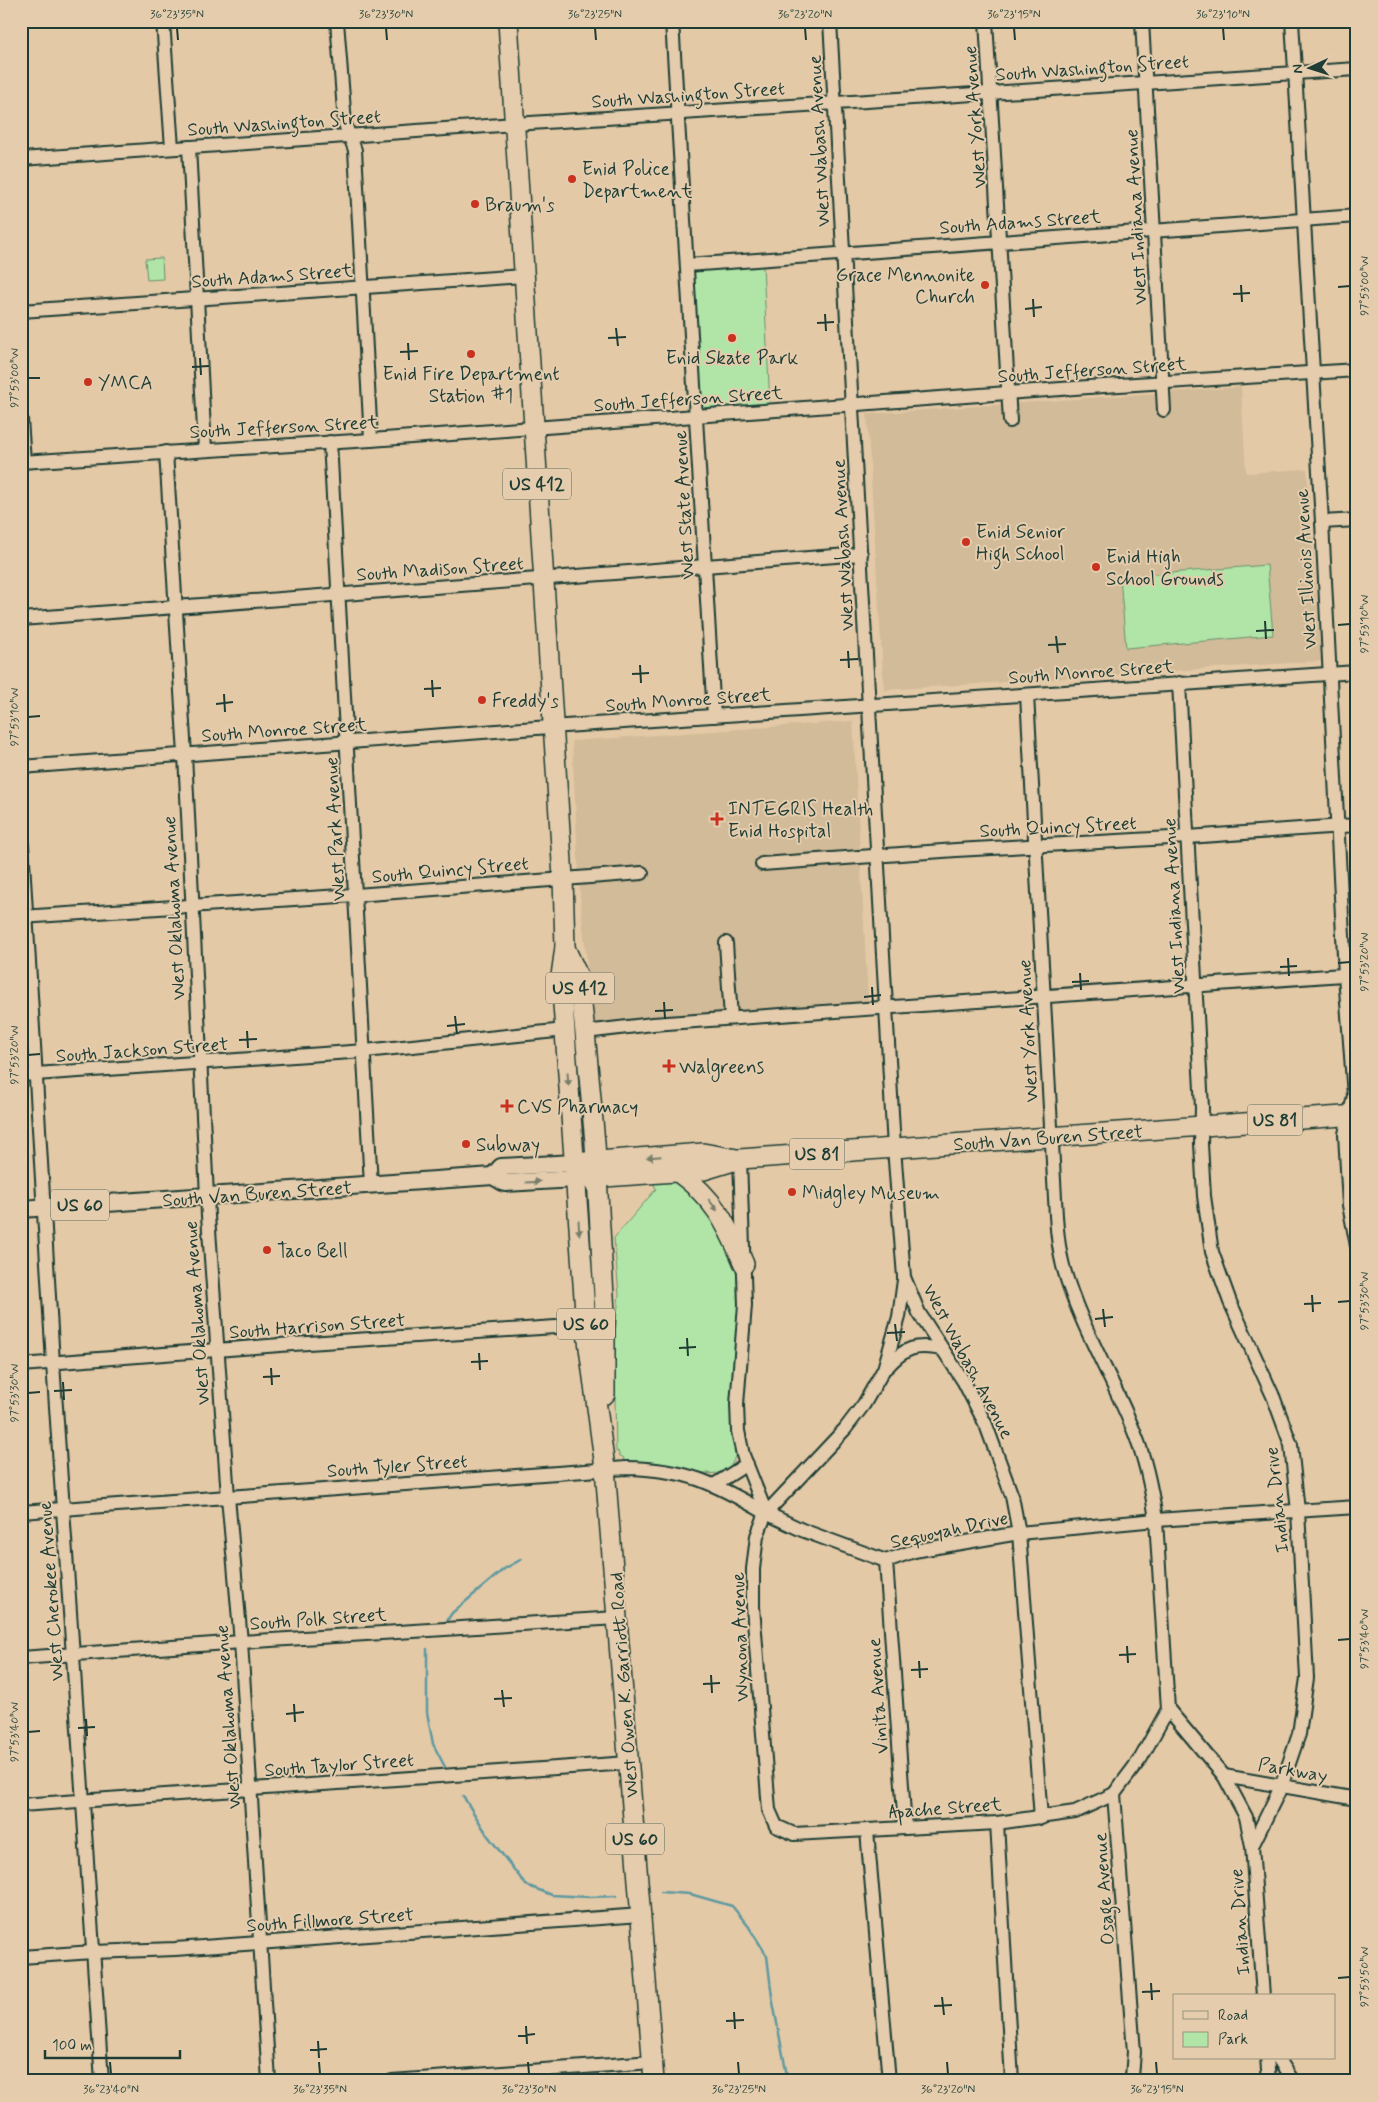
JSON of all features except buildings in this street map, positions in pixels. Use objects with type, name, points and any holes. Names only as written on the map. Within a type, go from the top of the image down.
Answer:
[{"type":"highway","name":"West Owen K. Garriott Road","points":[[508,21],[563,878],[565,946],[561,976],[586,1325],[606,1468],[654,2081]]},
{"type":"highway","name":"West Owen K. Garriott Road","points":[[565,946],[579,978],[586,1032],[605,1313],[606,1468]]},
{"type":"highway","name":"South Van Buren Street","points":[[596,1169],[678,1172],[704,1170],[740,1159],[1353,1115]]},
{"type":"highway","name":"South Van Buren Street","points":[[575,1171],[703,1153],[740,1159]]},
{"type":"highway","points":[[678,1172],[694,1184],[712,1203],[727,1224],[744,1264]]},
{"type":"main road","name":"South Van Buren Street","points":[[21,1209],[493,1176],[505,1183],[575,1171]]},
{"type":"street","points":[[164,21],[172,148]]},
{"type":"street","points":[[338,21],[345,124],[354,150],[370,440]]},
{"type":"street","name":"West State Avenue","points":[[672,21],[714,716]]},
{"type":"street","name":"West Wabash Avenue","points":[[830,21],[879,857],[894,1148],[904,1277],[919,1314],[964,1382],[986,1425],[1012,1496],[1018,1533],[1041,1818]]},
{"type":"street","name":"West York Avenue","points":[[986,21],[1010,421]]},
{"type":"street","name":"West Indiana Avenue","points":[[1142,21],[1164,410]]},
{"type":"street","name":"West Illinois Avenue","points":[[1292,21],[1322,522],[1337,826],[1351,974],[1354,1096],[1353,1115],[1345,1134],[1345,1143],[1349,1205],[1357,1246]]},
{"type":"street","name":"South Washington Street","points":[[21,159],[678,113],[1357,69]]},
{"type":"street","points":[[189,147],[205,449]]},
{"type":"street","name":"South Adams Street","points":[[687,265],[1357,216]]},
{"type":"street","name":"South Adams Street","points":[[21,311],[524,276]]},
{"type":"street","name":"South Jefferson Street","points":[[23,462],[370,440],[1162,382],[1357,370]]},
{"type":"street","points":[[21,419],[23,462]]},
{"type":"street","name":"West Park Avenue","points":[[330,442],[340,594],[371,1185]]},
{"type":"street","name":"West Oklahoma Avenue","points":[[166,452],[185,755],[191,906],[207,1197],[228,1497],[241,1642],[269,2081]]},
{"type":"street","points":[[1322,522],[1357,520]]},
{"type":"street","name":"South Madison Street","points":[[21,619],[861,554]]},
{"type":"street","name":"South Monroe Street","points":[[21,767],[348,742],[1357,672]]},
{"type":"street","name":"West Indiana Avenue","points":[[1179,683],[1202,1126]]},
{"type":"street","name":"West York Avenue","points":[[1027,695],[1051,1137],[1056,1216],[1062,1264],[1071,1292],[1100,1360],[1136,1435],[1153,1495],[1168,1709]]},
{"type":"street","name":"South Quincy Street","points":[[762,864],[956,850],[1188,838],[1357,824]]},
{"type":"street","name":"West Cherokee Avenue","points":[[21,828],[24,917],[52,1363],[64,1509],[102,2081]]},
{"type":"street","name":"South Quincy Street","points":[[24,917],[356,895],[642,873]]},
{"type":"street","points":[[726,944],[731,1018]]},
{"type":"street","points":[[586,1032],[653,1024],[731,1018],[1351,974]]},
{"type":"street","name":"South Jackson Street","points":[[21,1076],[365,1051],[565,1030]]},
{"type":"street","name":"Indian Drive","points":[[1202,1126],[1204,1196],[1212,1252],[1230,1302],[1273,1396],[1291,1444],[1298,1511],[1307,1678],[1300,1734],[1281,1787],[1252,1846]]},
{"type":"street","points":[[740,1159],[745,1305],[737,1404],[738,1431],[747,1464],[766,1513]]},
{"type":"street","name":"Wynona Avenue","points":[[776,1826],[769,1810],[753,1607],[753,1569],[757,1536],[766,1513],[845,1430],[864,1404],[884,1369],[899,1317],[904,1277]]},
{"type":"street","name":"South Harrison Street","points":[[21,1365],[586,1325]]},
{"type":"street","name":"Wynona Avenue","points":[[884,1369],[906,1350],[918,1346],[942,1349]]},
{"type":"street","points":[[714,1485],[747,1464]]},
{"type":"street","name":"South Tyler Street","points":[[21,1512],[606,1468],[653,1468],[683,1474],[714,1485],[766,1513]]},
{"type":"street","name":"Sequoyah Drive","points":[[766,1513],[802,1530],[886,1561],[914,1551],[1018,1533],[1156,1520],[1357,1507]]},
{"type":"street","name":"Vinita Avenue","points":[[886,1561],[905,1828]]},
{"type":"street","name":"South Polk Street","points":[[21,1658],[617,1618]]},
{"type":"street","points":[[1114,1794],[1141,1758],[1168,1709],[1224,1776]]},
{"type":"street","name":"South Taylor Street","points":[[21,1805],[629,1763]]},
{"type":"street","name":"Indian Drive","points":[[1224,1776],[1246,1817],[1252,1846],[1263,1994]]},
{"type":"street","name":"Parkway","points":[[1224,1776],[1357,1799]]},
{"type":"street","name":"Apache Street","points":[[776,1826],[794,1834],[997,1823],[1075,1812],[1114,1794]]},
{"type":"street","name":"Osage Avenue","points":[[1114,1794],[1134,2052],[1132,2077],[1129,2081]]},
{"type":"street","points":[[997,1823],[1012,2081]]},
{"type":"street","points":[[868,1831],[889,2081]]},
{"type":"street","name":"South Fillmore Street","points":[[21,1958],[93,1952],[175,1950],[641,1915]]},
{"type":"street","points":[[1267,2060],[1269,2081]]},
{"type":"street","points":[[1279,2060],[1293,2081]]},
{"type":"street","points":[[392,2081],[652,2062]]},
{"type":"shaded area","name":"Enid High School Grounds","points":[[1241,387],[1246,473],[1307,469],[1321,661],[884,690],[867,414]]},
{"type":"shaded area","name":"INTEGRIS Health Enid Hospital","points":[[853,721],[868,1001],[600,1024],[593,1021],[580,897],[572,741]]},
{"type":"green space","points":[[162,258],[163,279],[147,280],[145,259]]},
{"type":"green space","name":"Enid Skate Park","points":[[763,266],[770,406],[702,409],[693,270]]},
{"type":"green space","points":[[1267,565],[1273,635],[1126,648],[1120,577]]},
{"type":"green space","points":[[681,1180],[696,1193],[732,1250],[738,1274],[740,1306],[736,1451],[730,1466],[725,1471],[716,1473],[704,1473],[667,1464],[629,1463],[623,1461],[624,1458],[619,1455],[618,1451],[616,1452],[614,1345],[619,1294],[614,1238],[656,1189],[653,1182]]},
{"type":"waterway","points":[[446,1622],[452,1613],[504,1569],[522,1559]]},
{"type":"waterway","points":[[427,1649],[427,1712],[433,1744],[445,1767]]},
{"type":"waterway","points":[[463,1796],[488,1836],[526,1885],[552,1895],[616,1896]]},
{"type":"waterway","points":[[661,1892],[690,1894],[732,1906],[749,1927],[767,1956],[772,1997],[788,2081]]},
{"type":"place","name":"Enid Police Department","points":[[572,179]]},
{"type":"place","name":"Braum's","points":[[475,204]]},
{"type":"place","name":"Grace Mennonite Church","points":[[985,285]]},
{"type":"place","name":"Enid Skate Park","points":[[732,338]]},
{"type":"place","name":"Enid Fire Department Station #1","points":[[471,354]]},
{"type":"place","name":"YMCA","points":[[88,382]]},
{"type":"place","name":"Enid Senior High School","points":[[966,542]]},
{"type":"place","name":"Enid High School Grounds","points":[[1096,567]]},
{"type":"place","name":"Freddy's","points":[[482,700]]},
{"type":"place","name":"INTEGRIS Health Enid Hospital","points":[[717,819]]},
{"type":"place","name":"Walgreens","points":[[669,1066]]},
{"type":"place","name":"CVS Pharmacy","points":[[507,1106]]},
{"type":"place","name":"Subway","points":[[466,1144]]},
{"type":"place","name":"Midgley Museum","points":[[792,1192]]},
{"type":"place","name":"Taco Bell","points":[[267,1250]]}]
